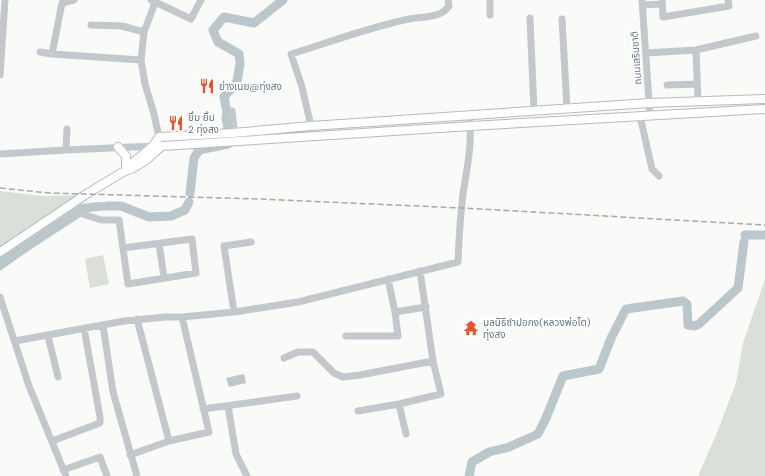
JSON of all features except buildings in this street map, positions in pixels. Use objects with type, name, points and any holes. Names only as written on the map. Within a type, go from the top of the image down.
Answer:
[{"type":"main road","points":[[0,252],[123,171],[158,146],[179,145],[207,139],[311,126],[649,103],[765,99]]},
{"type":"main road","points":[[234,136],[267,140],[471,126],[765,109]]},
{"type":"main road","points":[[150,157],[158,146],[159,136],[207,139]]},
{"type":"main road","points":[[123,171],[133,168],[150,157],[179,145]]},
{"type":"main road","points":[[118,148],[126,156],[123,171]]},
{"type":"street","points":[[0,75],[1,37],[5,0]]},
{"type":"street","points":[[52,54],[62,3],[74,0]]},
{"type":"street","points":[[159,136],[145,84],[141,60],[144,32],[154,1],[191,19],[201,0]]},
{"type":"street","points":[[311,126],[302,87],[291,54],[394,22],[437,16],[445,11],[449,6],[448,0]]},
{"type":"street","points":[[490,0],[490,15]]},
{"type":"street","points":[[642,2],[662,2],[663,17],[729,6],[728,0]]},
{"type":"street","name":"ถนนเสริมชาติ","points":[[642,2],[650,116]]},
{"type":"street","points":[[530,18],[534,111]]},
{"type":"street","points":[[562,19],[567,109]]},
{"type":"street","points":[[91,25],[122,26],[144,32]]},
{"type":"street","points":[[646,53],[696,50],[756,36]]},
{"type":"street","points":[[696,50],[698,101]]},
{"type":"street","points":[[40,52],[141,60]]},
{"type":"street","points":[[667,85],[697,84]]},
{"type":"street","points":[[232,111],[234,136]]},
{"type":"street","points":[[15,341],[137,319],[166,317],[182,318],[298,302],[458,262],[459,228],[469,157],[471,126],[469,115]]},
{"type":"street","points":[[640,116],[652,169],[658,176]]},
{"type":"street","points":[[66,150],[67,129]]},
{"type":"street","points":[[0,154],[158,146]]},
{"type":"street","points":[[67,208],[101,220],[119,220],[128,284],[196,273],[192,239],[123,248]]},
{"type":"street","points":[[234,312],[224,246],[251,242]]},
{"type":"street","points":[[159,244],[164,277]]},
{"type":"street","points":[[358,410],[399,404],[441,394],[433,361],[420,271]]},
{"type":"street","points":[[346,336],[398,336],[396,312],[388,279]]},
{"type":"street","points":[[0,297],[29,386],[64,473],[100,457],[107,476]]},
{"type":"street","points":[[396,312],[426,307]]},
{"type":"street","points":[[130,455],[170,441],[209,432],[202,408],[182,318]]},
{"type":"street","points":[[137,319],[170,441]]},
{"type":"street","points":[[103,325],[113,392],[137,476]]},
{"type":"street","points":[[52,441],[100,423],[84,328]]},
{"type":"street","points":[[48,336],[58,377]]},
{"type":"street","points":[[284,358],[298,352],[313,352],[334,373],[343,377],[433,361]]},
{"type":"street","points":[[202,408],[228,406],[297,396]]},
{"type":"street","points":[[399,404],[406,434]]},
{"type":"street","points":[[228,406],[236,454],[247,476]]},
{"type":"shaded area","points":[[0,191],[42,196],[85,195],[0,252]]},
{"type":"shaded area","points":[[99,202],[119,203],[119,209],[88,212],[0,271],[0,258],[81,204]]},
{"type":"shaded area","points":[[103,255],[109,284],[90,288],[85,259]]},
{"type":"shaded area","points":[[765,279],[765,476],[698,476],[736,383],[743,343]]},
{"type":"shaded area","points":[[244,374],[246,383],[229,387],[226,378]]},
{"type":"waterway","points":[[190,193],[194,158],[199,150],[228,144],[227,112],[224,97],[237,82],[240,63],[239,54],[218,42],[213,30],[224,17],[254,23],[283,0]]},
{"type":"waterway","points":[[108,206],[121,206],[149,217],[171,216],[185,210],[189,202]]},
{"type":"waterway","points":[[745,235],[765,235]]},
{"type":"waterway","points":[[469,476],[472,462],[489,452],[509,447],[538,434],[563,376],[599,369],[612,336],[626,309],[683,301],[687,304],[688,325],[694,326],[699,324],[738,288],[744,242]]},
{"type":"railway","points":[[0,188],[49,193],[259,199],[462,208],[765,225]]},
{"type":"place","name":"ย่างเนย@ทุ่งสง","points":[[207,86]]},
{"type":"place","name":"ยิ้ม ยิ้ม 2 ทุ่งสง","points":[[176,123]]},
{"type":"place","name":"มูลนิธิซำปอกง(หลวงพ่อโต) ทุ่งสง","points":[[471,328]]}]
